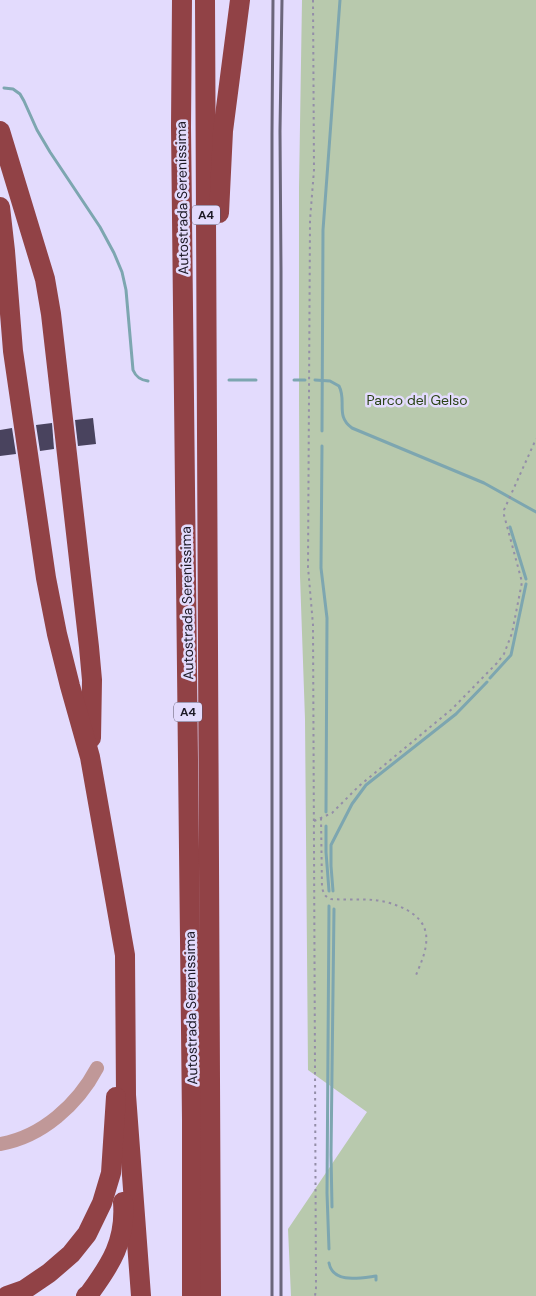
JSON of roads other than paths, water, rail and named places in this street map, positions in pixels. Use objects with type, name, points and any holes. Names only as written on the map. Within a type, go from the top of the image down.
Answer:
[{"type":"highway","points":[[170,0],[170,52],[181,127]]},
{"type":"highway","name":"Autostrada Serenissima","points":[[182,0],[181,127],[192,1120],[192,1296]]},
{"type":"highway","name":"Autostrada Serenissima","points":[[205,0],[212,1296]]},
{"type":"highway","points":[[208,430],[223,131],[240,0]]},
{"type":"highway","points":[[0,131],[45,279],[51,314],[90,647],[92,680],[90,758]]},
{"type":"highway","points":[[0,207],[13,351],[46,578],[57,634],[90,758],[125,956],[126,1094],[141,1296]]},
{"type":"highway","points":[[86,1296],[106,1270],[119,1244],[124,1213],[116,1092],[111,878]]},
{"type":"highway","points":[[7,1296],[24,1290],[49,1273],[71,1254],[86,1234],[102,1204],[112,1173],[116,1092]]},
{"type":"lane","points":[[0,1144],[32,1133],[55,1118],[75,1100],[97,1068]]},
{"type":"waterway","points":[[322,431],[323,230],[340,0]]},
{"type":"waterway","points":[[4,88],[13,89],[20,94],[50,152],[100,227],[114,253],[122,272],[126,290],[133,370],[139,378],[148,381]]},
{"type":"waterway","points":[[229,380],[256,380]]},
{"type":"waterway","points":[[294,380],[305,380]]},
{"type":"waterway","points":[[315,380],[330,381],[339,386],[344,418],[352,428],[484,483],[536,512]]},
{"type":"waterway","points":[[322,446],[321,568],[327,618],[326,812]]},
{"type":"waterway","points":[[510,527],[526,579]]},
{"type":"waterway","points":[[490,678],[511,655],[526,584]]},
{"type":"waterway","points":[[333,891],[331,845],[352,804],[366,785],[456,714],[487,682]]},
{"type":"waterway","points":[[326,826],[329,891]]},
{"type":"waterway","points":[[329,906],[327,1193],[329,1249]]},
{"type":"waterway","points":[[332,1207],[334,909]]},
{"type":"waterway","points":[[329,1263],[332,1270],[341,1277],[376,1276],[376,1280]]},
{"type":"railway","points":[[272,1296],[273,0]]},
{"type":"railway","points":[[281,1296],[280,131],[282,0]]},
{"type":"park label","name":"Parco del Gelso","points":[[417,400]]}]
